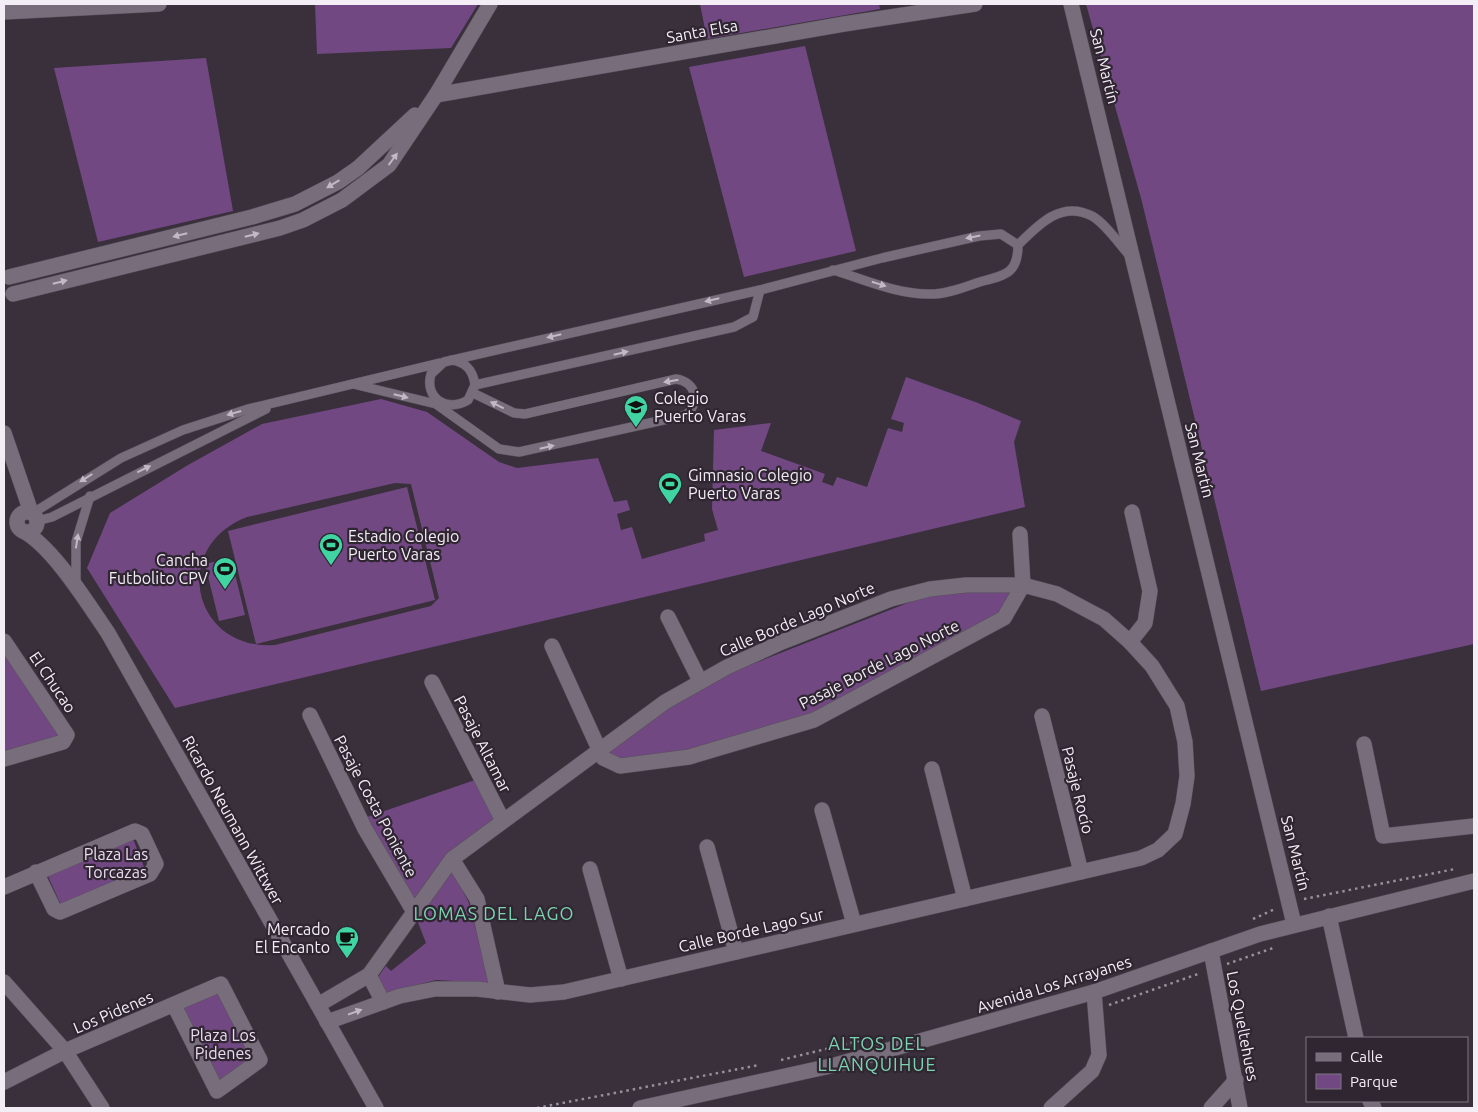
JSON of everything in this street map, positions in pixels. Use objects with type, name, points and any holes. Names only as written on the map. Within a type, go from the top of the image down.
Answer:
[{"type":"street","points":[[4,12],[79,6],[159,4]]},
{"type":"street","points":[[13,294],[303,220],[359,189],[389,165],[436,95],[490,4]]},
{"type":"street","name":"Santa Elsa","points":[[436,95],[834,26],[975,4]]},
{"type":"street","name":"San Martín","points":[[1071,4],[1294,924]]},
{"type":"street","points":[[9,276],[295,204],[338,182],[377,151],[436,95]]},
{"type":"street","points":[[225,223],[230,240]]},
{"type":"street","points":[[121,249],[127,266]]},
{"type":"street","points":[[4,433],[22,488],[23,520]]},
{"type":"street","points":[[1130,642],[1145,623],[1150,591],[1132,512]]},
{"type":"street","name":"Ricardo Neumann Wittwer","points":[[23,520],[40,537],[50,556],[76,587],[108,633],[376,1108]]},
{"type":"street","points":[[1020,534],[1023,585]]},
{"type":"street","name":"Calle Borde Lago Norte","points":[[318,1005],[368,975],[452,860],[665,702],[700,681],[782,642],[904,595],[948,586],[1023,585],[1049,591],[1074,601],[1104,619],[1130,642],[1165,685],[1177,706],[1182,724],[1186,776],[1183,804],[1175,834]]},
{"type":"street","name":"Pasaje Borde Lago Norte","points":[[600,750],[603,758],[610,763],[620,766],[640,764],[689,757],[814,720],[1004,618],[1023,585]]},
{"type":"street","points":[[668,617],[700,681]]},
{"type":"street","name":"El Chucao","points":[[4,641],[67,735],[63,742],[4,759]]},
{"type":"street","points":[[552,646],[600,750]]},
{"type":"street","name":"Pasaje Altamar","points":[[432,682],[503,821]]},
{"type":"street","name":"Pasaje Costa Poniente","points":[[310,715],[365,829],[414,912]]},
{"type":"street","name":"Pasaje Rocío","points":[[1042,716],[1080,872]]},
{"type":"street","points":[[1364,744],[1384,836],[1474,826]]},
{"type":"street","points":[[932,768],[965,899]]},
{"type":"street","points":[[822,810],[854,924]]},
{"type":"street","points":[[4,887],[36,872],[134,831],[142,834],[156,864],[150,874],[60,912],[54,909],[36,872]]},
{"type":"street","name":"Calle Borde Lago Sur","points":[[327,1022],[383,1002],[435,989],[456,988],[547,994],[621,978],[1142,858],[1158,850],[1175,834]]},
{"type":"street","points":[[707,846],[736,952]]},
{"type":"street","points":[[452,860],[477,899],[498,992]]},
{"type":"street","points":[[590,869],[621,978]]},
{"type":"street","name":"Avenida Los Arrayanes","points":[[640,1108],[835,1065],[1094,992],[1294,924],[1474,881]]},
{"type":"street","points":[[1329,916],[1356,1037]]},
{"type":"street","name":"Los Queltehues","points":[[1211,951],[1240,1108]]},
{"type":"street","points":[[368,975],[383,1002]]},
{"type":"street","points":[[4,982],[65,1051],[102,1108]]},
{"type":"street","name":"Los Pidenes","points":[[65,1051],[220,984],[260,1060],[217,1090],[174,1005]]},
{"type":"street","points":[[1051,1108],[1092,1071],[1099,1055],[1094,992]]},
{"type":"street","points":[[4,1082],[65,1051]]},
{"type":"street","points":[[1210,1108],[1236,1080]]},
{"type":"lane","points":[[832,270],[910,292],[940,293],[1003,276],[1013,269],[1018,258],[1018,245],[1047,218],[1074,212],[1092,216],[1133,258]]},
{"type":"lane","points":[[23,520],[92,474],[152,444],[215,419],[281,401],[760,290],[832,270],[979,236],[1001,234],[1018,245]]},
{"type":"lane","points":[[354,384],[453,406],[461,404],[474,389],[734,327],[753,316],[760,290]]},
{"type":"lane","points":[[448,361],[458,361],[470,368],[474,389],[514,413],[525,414],[676,379],[688,383],[692,388],[695,400],[694,406],[686,415],[519,452],[499,449],[439,404],[432,396],[429,381],[437,366],[448,361]]},
{"type":"lane","points":[[23,520],[52,517],[90,496],[281,401]]},
{"type":"lane","points":[[76,587],[76,542],[90,496]]},
{"type":"path","points":[[1244,923],[1290,902],[1464,867]]},
{"type":"path","points":[[781,1060],[876,1036]]},
{"type":"path","points":[[537,1108],[762,1064]]},
{"type":"green space","points":[[315,4],[478,4],[451,48],[317,54]]},
{"type":"green space","points":[[700,4],[879,4],[880,9],[707,39]]},
{"type":"green space","points":[[1086,4],[1474,4],[1474,644],[1261,691],[1141,198]]},
{"type":"green space","points":[[805,46],[856,251],[744,277],[689,67]]},
{"type":"green space","points":[[206,58],[233,211],[98,242],[54,68]]},
{"type":"green space","points":[[906,377],[1021,421],[1014,442],[1025,507],[175,708],[87,568],[110,513],[188,465],[262,424],[381,399],[427,412],[499,462],[517,468],[598,458],[614,502],[627,500],[630,510],[617,514],[621,530],[632,527],[642,559],[705,541],[704,534],[718,530],[712,509],[714,430],[771,423],[761,451],[825,474],[822,482],[833,486],[837,477],[867,487],[888,428],[902,432],[904,423],[891,419]],"holes":[[[395,483],[411,484],[439,598],[431,606],[275,645],[247,642],[225,632],[210,615],[201,594],[200,572],[207,550],[222,531],[247,517]]]},
{"type":"green space","name":"Estadio Colegio Puerto Varas","points":[[407,487],[435,600],[256,644],[228,531]]},
{"type":"green space","name":"Cancha Futbolito CPV","points":[[231,558],[245,615],[219,621],[205,564]]},
{"type":"green space","points":[[1017,590],[1001,615],[812,716],[688,753],[620,761],[597,757],[709,681],[933,593]]},
{"type":"green space","points":[[4,650],[59,731],[60,738],[4,754]]},
{"type":"green space","points":[[475,780],[496,818],[413,903],[367,817]]},
{"type":"green space","name":"Plaza Las Torcazas","points":[[132,836],[146,872],[62,907],[46,872]]},
{"type":"green space","points":[[452,870],[469,903],[490,983],[436,980],[387,993],[378,977],[386,966],[391,971],[426,943],[417,920]]},
{"type":"green space","name":"Plaza Los Pidenes","points":[[220,986],[258,1060],[218,1088],[177,1005]]},
{"type":"place","name":"Colegio Puerto Varas","points":[[636,428]]},
{"type":"place","name":"Gimnasio Colegio Puerto Varas","points":[[670,505]]},
{"type":"place","name":"Estadio Colegio Puerto Varas","points":[[331,566]]},
{"type":"place","name":"Cancha Futbolito CPV","points":[[225,590]]},
{"type":"place","name":"Mercado El Encanto","points":[[347,959]]},
{"type":"district","name":"LOMAS DEL LAGO","points":[[494,914]]},
{"type":"district","name":"ALTOS DEL LLANQUIHUE","points":[[877,1054]]}]
